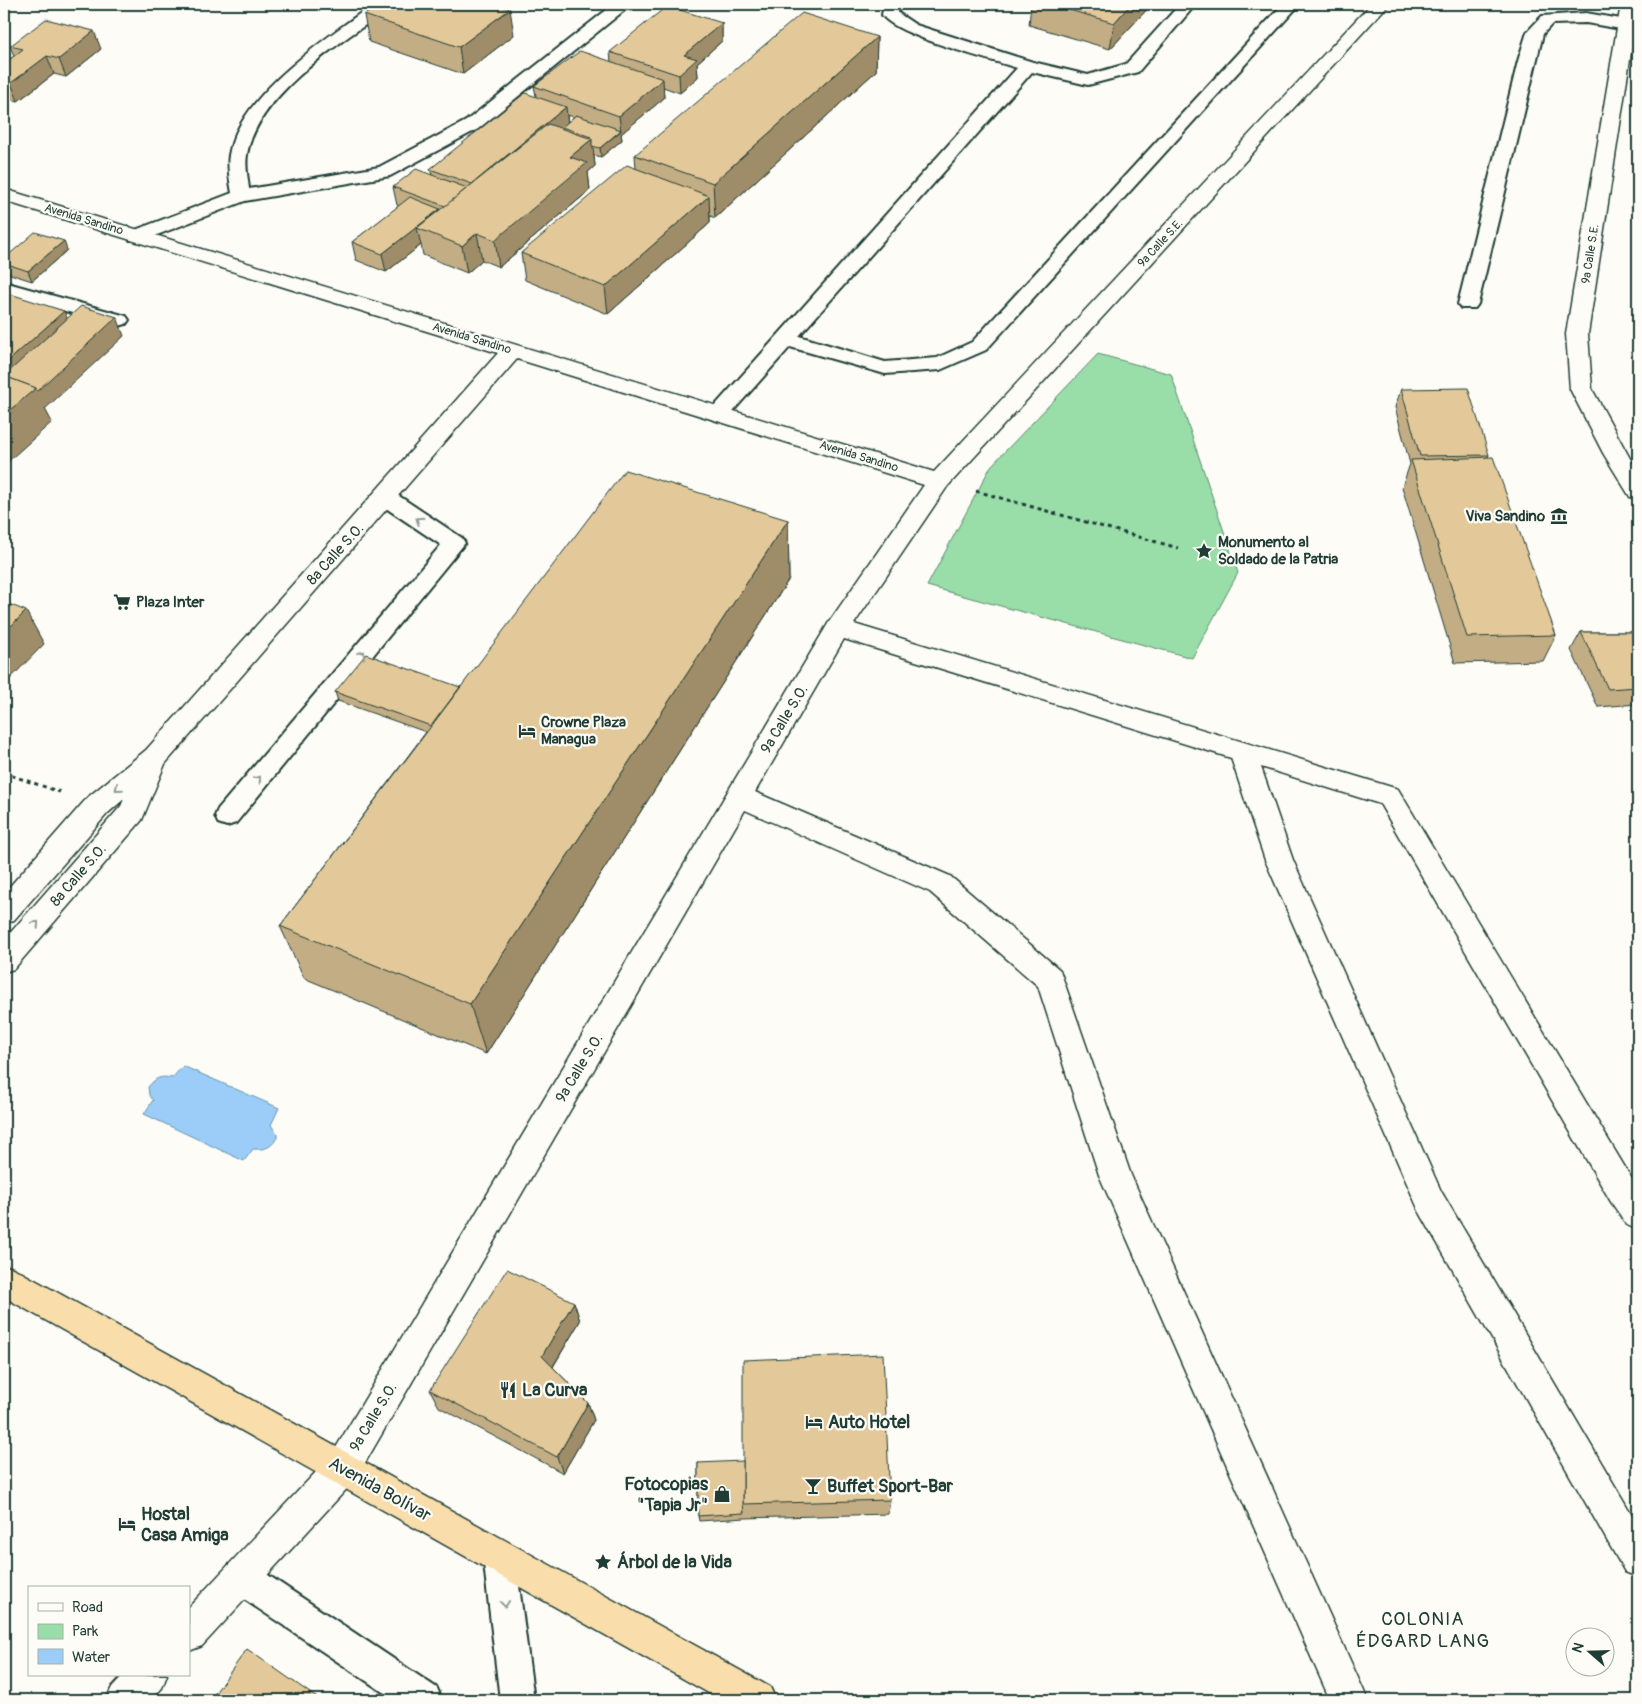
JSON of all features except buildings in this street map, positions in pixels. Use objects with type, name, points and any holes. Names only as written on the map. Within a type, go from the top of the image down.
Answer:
[{"type":"highway","name":"Avenida Bolívar","points":[[4,1280],[756,1700]]},
{"type":"street","name":"9a Calle S.E.","points":[[939,481],[1380,4]]},
{"type":"street","name":"9a Calle S.E.","points":[[1630,4],[1577,334],[1581,389],[1614,453],[1638,491]]},
{"type":"street","name":"Avenida Sandino","points":[[4,195],[939,481]]},
{"type":"street","name":"8a Calle S.O.","points":[[4,912],[98,805],[155,757],[513,350]]},
{"type":"street","name":"9a Calle S.O.","points":[[190,1631],[343,1468],[838,628],[939,481]]},
{"type":"street","points":[[838,628],[1389,796],[1622,1192],[1638,1215]]},
{"type":"street","points":[[1242,751],[1279,860],[1430,1201],[1638,1559]]},
{"type":"street","name":"8a Calle S.O.","points":[[4,960],[132,812],[155,757]]},
{"type":"street","points":[[739,796],[940,884],[1050,979],[1115,1175],[1348,1700]]},
{"type":"street","points":[[125,1700],[147,1676]]},
{"type":"lane","points":[[241,196],[238,152],[256,114],[295,70],[383,4]]},
{"type":"lane","points":[[137,236],[241,196],[384,172],[393,168],[472,125],[624,4]]},
{"type":"lane","points":[[892,4],[890,15],[910,28],[1028,66],[1088,80],[1132,68],[1188,4]]},
{"type":"lane","points":[[786,340],[885,368],[940,364],[979,346],[1292,4]]},
{"type":"lane","points":[[1468,304],[1526,61],[1535,32],[1548,19],[1586,18],[1627,25]]},
{"type":"lane","points":[[719,414],[1028,66]]},
{"type":"lane","points":[[4,288],[118,320]]},
{"type":"lane","points":[[227,816],[454,543],[385,497]]},
{"type":"lane","points":[[499,1555],[517,1700]]},
{"type":"lane","points":[[241,1577],[425,1700]]},
{"type":"path","points":[[988,495],[1178,548]]},
{"type":"path","points":[[4,773],[98,805]]},
{"type":"green space","points":[[1098,354],[1171,374],[1238,573],[1192,658],[927,586],[991,466]]},
{"type":"water","points":[[183,1066],[279,1108],[271,1125],[278,1135],[274,1142],[262,1149],[253,1149],[244,1161],[144,1114],[153,1100],[149,1095],[148,1087],[159,1078],[172,1078]]},
{"type":"place","name":"Viva Sandino","points":[[1559,516]]},
{"type":"place","name":"Monumento al Soldado de la Patria","points":[[1204,551]]},
{"type":"place","name":"Plaza Inter","points":[[122,602]]},
{"type":"place","name":"Crowne Plaza Managua","points":[[527,731]]},
{"type":"place","name":"La Curva","points":[[508,1390]]},
{"type":"place","name":"Auto Hotel","points":[[814,1422]]},
{"type":"place","name":"Buffet Sport-Bar","points":[[813,1486]]},
{"type":"place","name":"Fotocopias \"Tapia Jr\"","points":[[722,1494]]},
{"type":"place","name":"Hostal Casa Amiga","points":[[127,1524]]},
{"type":"place","name":"Árbol de la Vida","points":[[603,1562]]},
{"type":"district","name":"COLONIA ÉDGARD LANG","points":[[1423,1629]]}]
